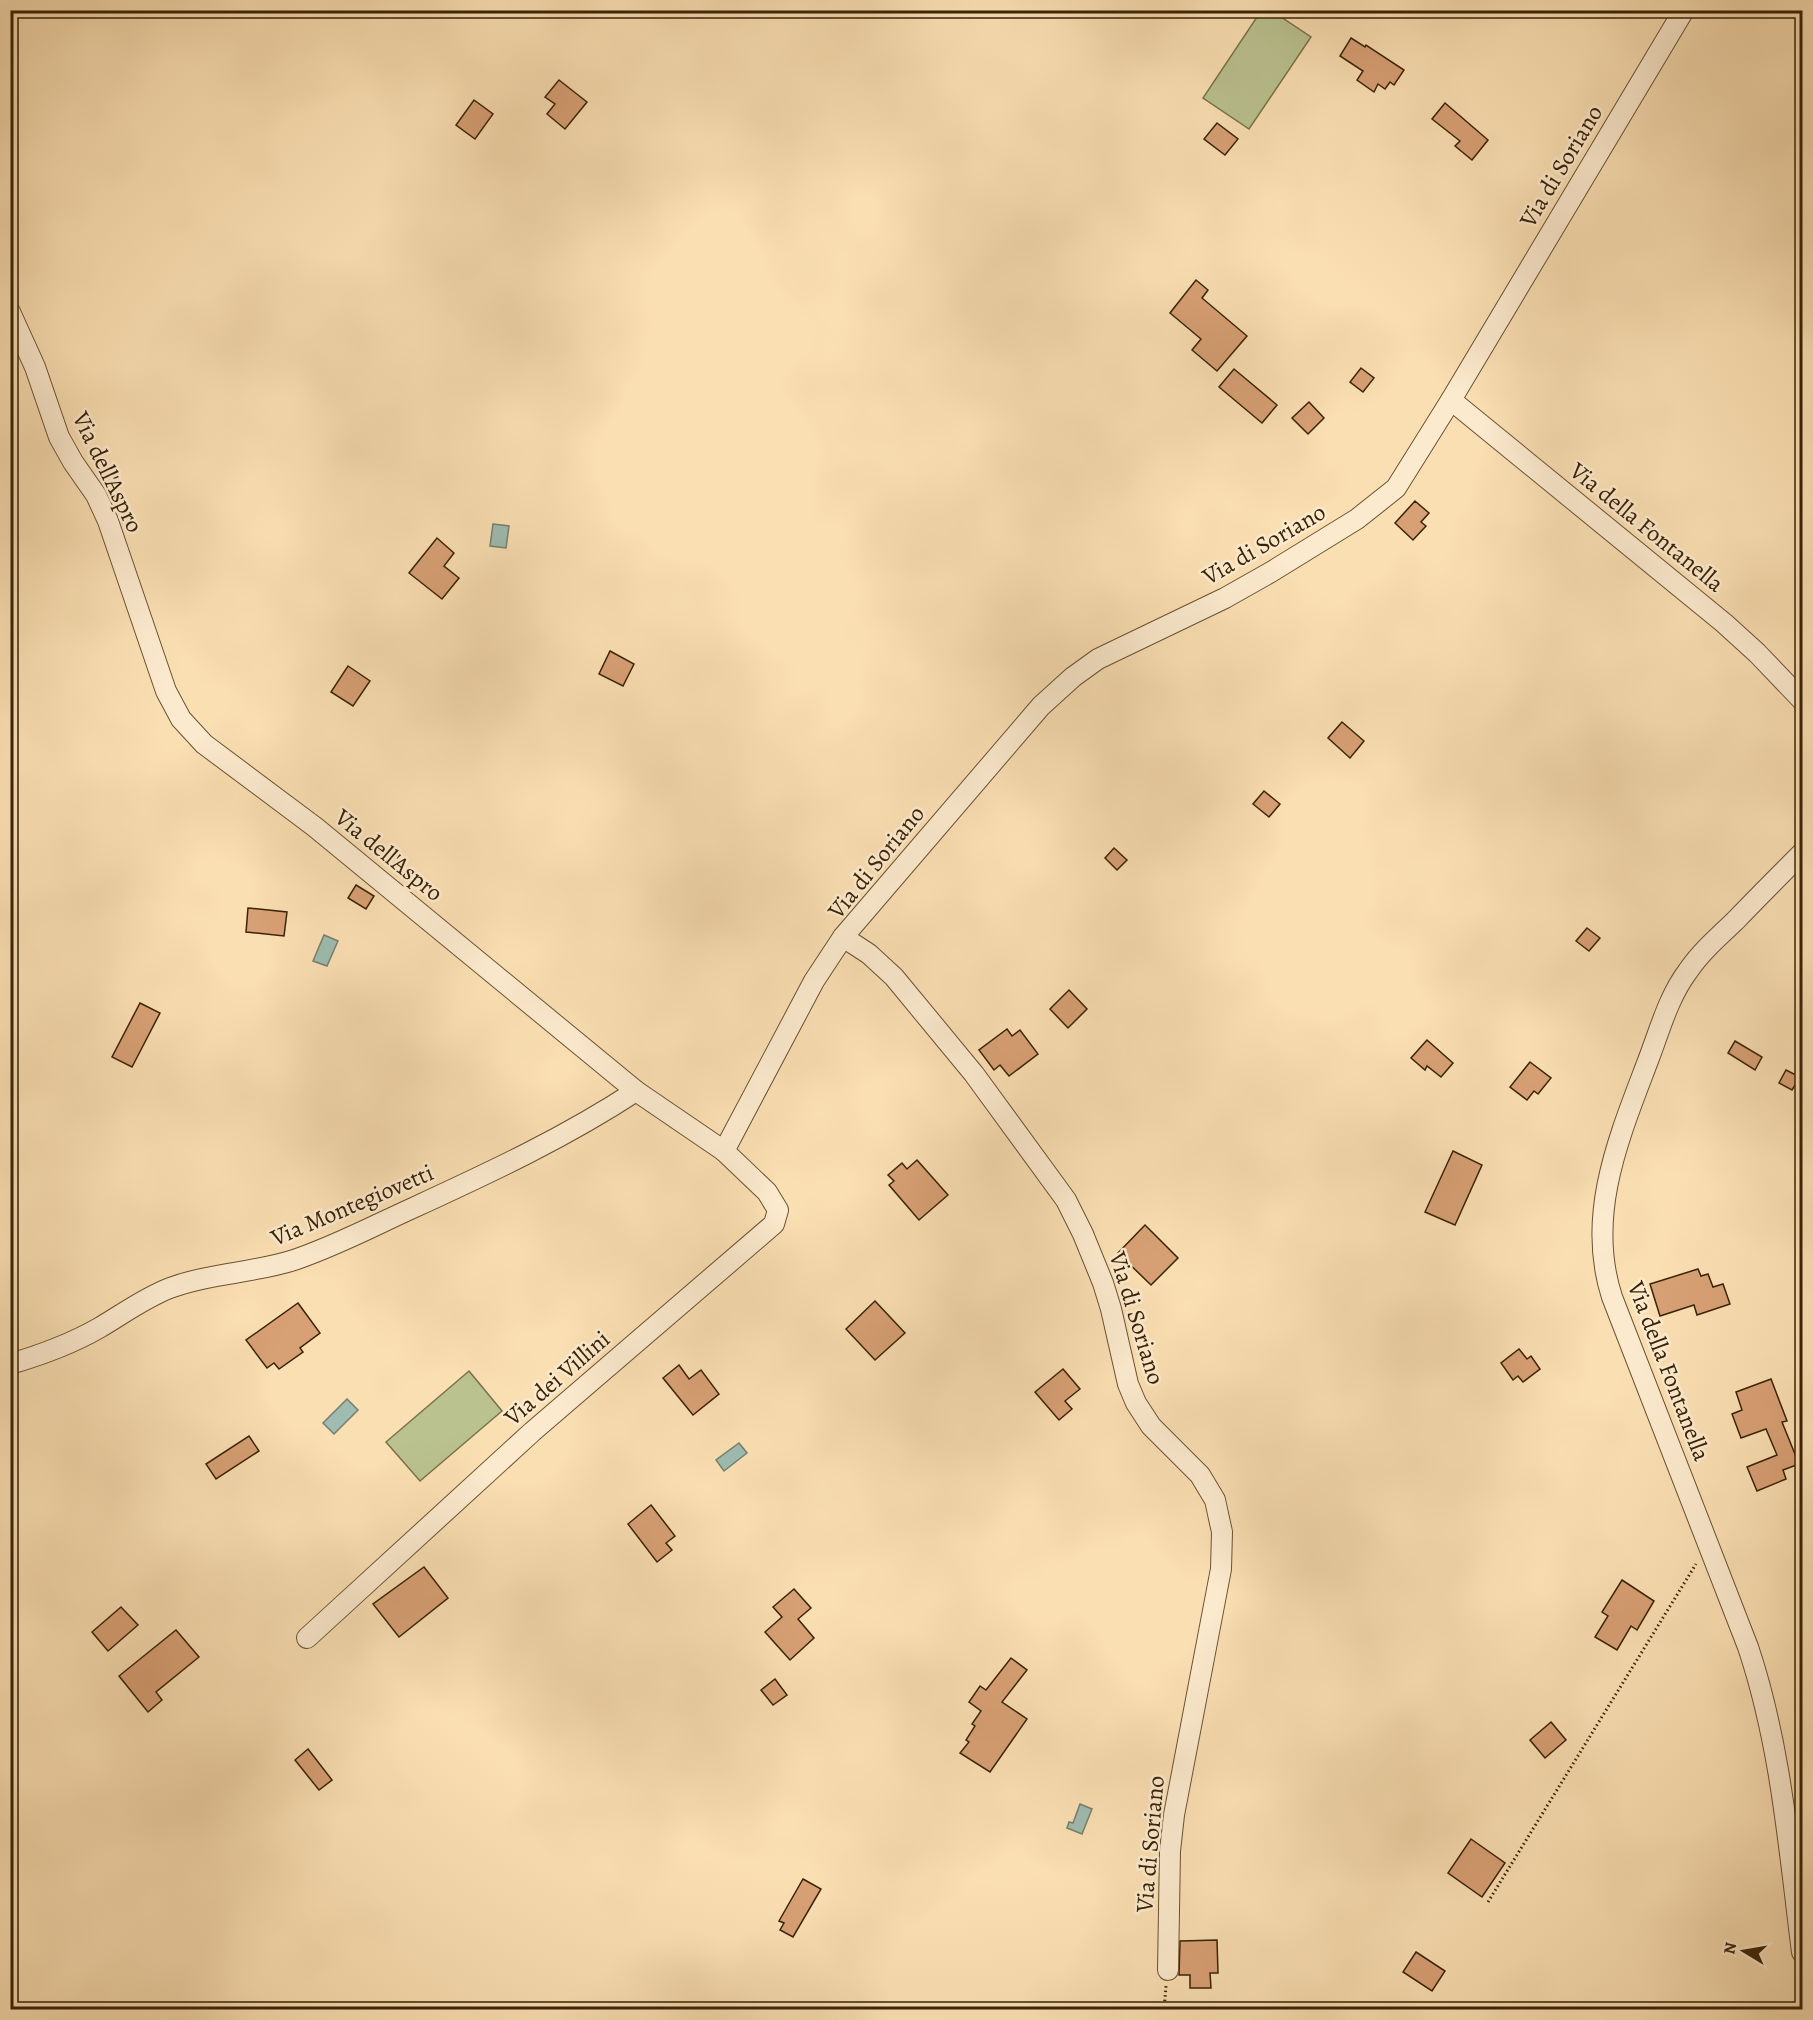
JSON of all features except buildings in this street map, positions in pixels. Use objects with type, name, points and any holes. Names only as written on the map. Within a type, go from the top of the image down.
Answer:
[{"type":"street","name":"Via di Soriano","points":[[1167,1970],[1170,1851],[1174,1815],[1221,1569],[1222,1532],[1215,1500],[1200,1474],[1151,1426],[1136,1403],[1128,1384],[1103,1283],[1083,1234],[1063,1195],[974,1074],[897,981],[869,954],[843,937],[1041,706],[1062,686],[1098,659],[1249,585],[1366,513],[1403,479],[1684,10]]},
{"type":"street","name":"Via dell'Aspro","points":[[10,312],[28,347],[59,437],[96,495],[108,521],[169,698],[187,726],[204,744],[315,827],[636,1091],[724,1151]]},
{"type":"street","name":"Via della Fontanella","points":[[1451,400],[1729,628],[1803,700]]},
{"type":"street","name":"Via della Fontanella","points":[[1803,853],[1703,952],[1681,980],[1621,1134],[1611,1166],[1604,1210],[1603,1256],[1609,1288],[1748,1647],[1764,1700],[1783,1803],[1803,1952]]},
{"type":"street","points":[[724,1151],[814,981],[843,937]]},
{"type":"street","name":"Via Montegiovetti","points":[[10,1364],[85,1335],[148,1298],[170,1288],[200,1279],[277,1265],[340,1242],[516,1160],[595,1117],[636,1091]]},
{"type":"street","name":"Via dei Villini","points":[[307,1638],[532,1432],[774,1224],[778,1210],[771,1196],[724,1151]]},
{"type":"path","points":[[1488,1902],[1708,1545]]},
{"type":"green space","points":[[1261,11],[1272,11],[1311,37],[1249,129],[1203,98]]},
{"type":"green space","points":[[469,1371],[502,1411],[420,1481],[386,1442]]},
{"type":"water","points":[[493,524],[509,526],[506,548],[490,546]]},
{"type":"water","points":[[324,935],[338,941],[327,966],[313,961]]},
{"type":"water","points":[[347,1399],[358,1410],[334,1434],[323,1423]]},
{"type":"water","points":[[739,1443],[747,1453],[724,1471],[716,1460]]},
{"type":"water","points":[[1080,1804],[1092,1809],[1082,1834],[1067,1828],[1069,1822],[1073,1823]]}]
